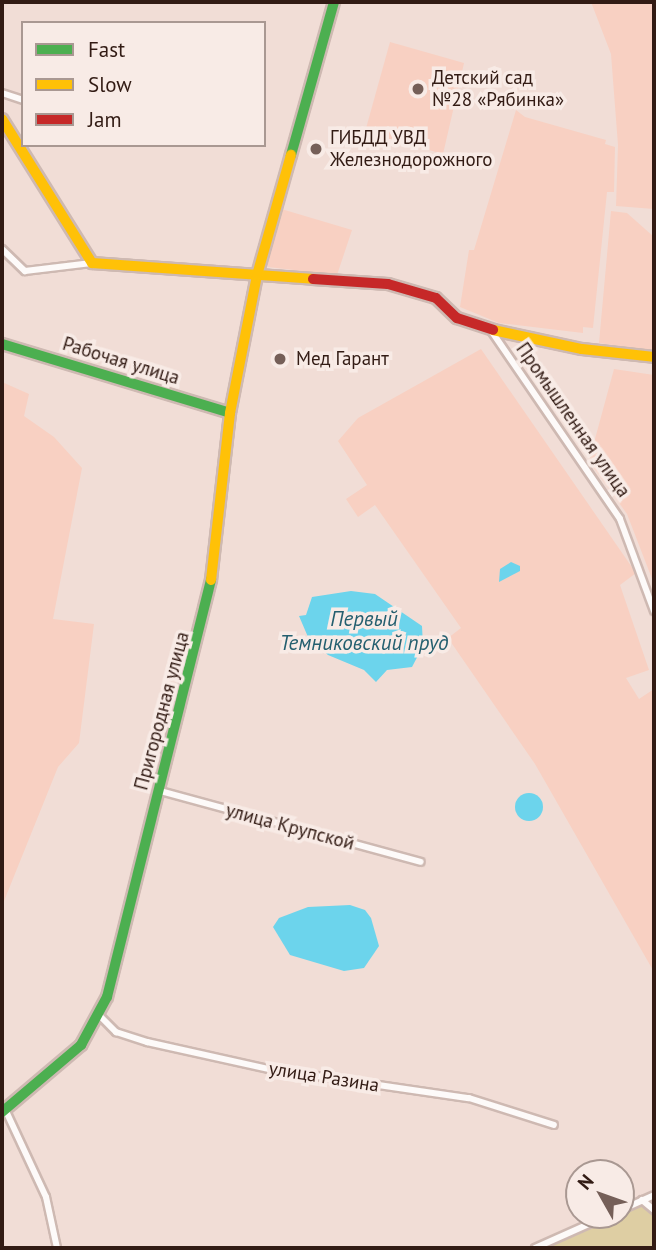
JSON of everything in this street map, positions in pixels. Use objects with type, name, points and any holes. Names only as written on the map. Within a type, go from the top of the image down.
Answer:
[{"type":"street","name":"Пригородная улица","points":[[4,1110],[73,1054],[100,1016],[209,599],[230,413],[257,275],[334,2]]},
{"type":"street","points":[[2,93],[21,99]]},
{"type":"street","points":[[2,119],[93,262],[25,271],[2,250]]},
{"type":"street","name":"Промышленная улица","points":[[93,262],[257,275],[365,280],[411,289],[442,301],[457,318],[490,329],[582,349],[654,357]]},
{"type":"street","name":"Промышленная улица","points":[[490,329],[620,519],[654,611]]},
{"type":"street","name":"Рабочая улица","points":[[2,344],[230,413]]},
{"type":"street","name":"улица Крупской","points":[[159,790],[421,862]]},
{"type":"street","name":"улица Разина","points":[[100,1016],[123,1035],[156,1045],[269,1069],[477,1100],[554,1125]]},
{"type":"street","points":[[4,1110],[46,1197],[57,1248]]},
{"type":"street","points":[[635,1203],[654,1195]]},
{"type":"street","points":[[642,1200],[654,1210]]},
{"type":"street","points":[[535,1248],[578,1229]]},
{"type":"shaded area","points":[[591,2],[654,2],[654,209],[616,206],[618,145],[611,54]]},
{"type":"shaded area","name":"Детский сад №28 «Рябинка»","points":[[390,42],[464,63],[443,154],[365,132]]},
{"type":"shaded area","points":[[516,110],[525,117],[606,140],[605,144],[615,147],[614,192],[607,192],[593,328],[583,327],[583,333],[499,323],[460,307],[469,250],[474,250]]},
{"type":"shaded area","points":[[278,208],[352,230],[337,275],[268,267],[265,263]]},
{"type":"shaded area","points":[[611,211],[627,213],[654,237],[654,351],[599,343]]},
{"type":"shaded area","points":[[481,349],[636,573],[620,585],[649,670],[626,678],[639,699],[654,689],[654,972],[535,764],[448,638],[461,628],[375,505],[358,517],[346,499],[367,485],[338,441],[358,418]]},
{"type":"shaded area","points":[[614,369],[654,375],[654,584],[627,514],[589,461]]},
{"type":"shaded area","points":[[2,382],[29,394],[24,416],[54,437],[82,468],[53,619],[94,624],[79,743],[58,767],[2,906]]},
{"type":"shaded area","points":[[654,1199],[654,1248],[544,1248],[588,1229],[635,1229],[635,1208]]},
{"type":"water","points":[[511,562],[520,566],[520,571],[499,582],[500,569]]},
{"type":"water","name":"Первый Темниковский пруд","points":[[351,591],[375,594],[422,626],[423,646],[412,667],[387,670],[376,682],[364,670],[328,655],[308,637],[299,616],[306,615],[312,597]]},
{"type":"water","points":[[529,793],[539,797],[543,807],[539,817],[529,821],[519,817],[515,807],[519,797]]},
{"type":"water","points":[[350,905],[365,910],[371,918],[379,946],[364,968],[344,971],[290,955],[273,927],[279,918],[308,907]]},
{"type":"traffic: fast","points":[[291,155],[334,2]]},
{"type":"traffic: fast","points":[[2,344],[230,413]]},
{"type":"traffic: fast","points":[[2,1112],[81,1045],[107,997],[211,580]]},
{"type":"traffic: slow","points":[[2,119],[92,263],[313,279]]},
{"type":"traffic: slow","points":[[211,580],[230,413],[257,275],[291,155]]},
{"type":"traffic: slow","points":[[493,330],[582,349],[654,357]]},
{"type":"traffic: jam","points":[[313,279],[388,284],[436,298],[457,318],[493,330]]},
{"type":"place","name":"Детский сад №28 «Рябинка»","points":[[418,89]]},
{"type":"place","name":"ГИБДД УВД Железнодорожного","points":[[316,149]]},
{"type":"place","name":"Мед Гарант","points":[[280,359]]}]
